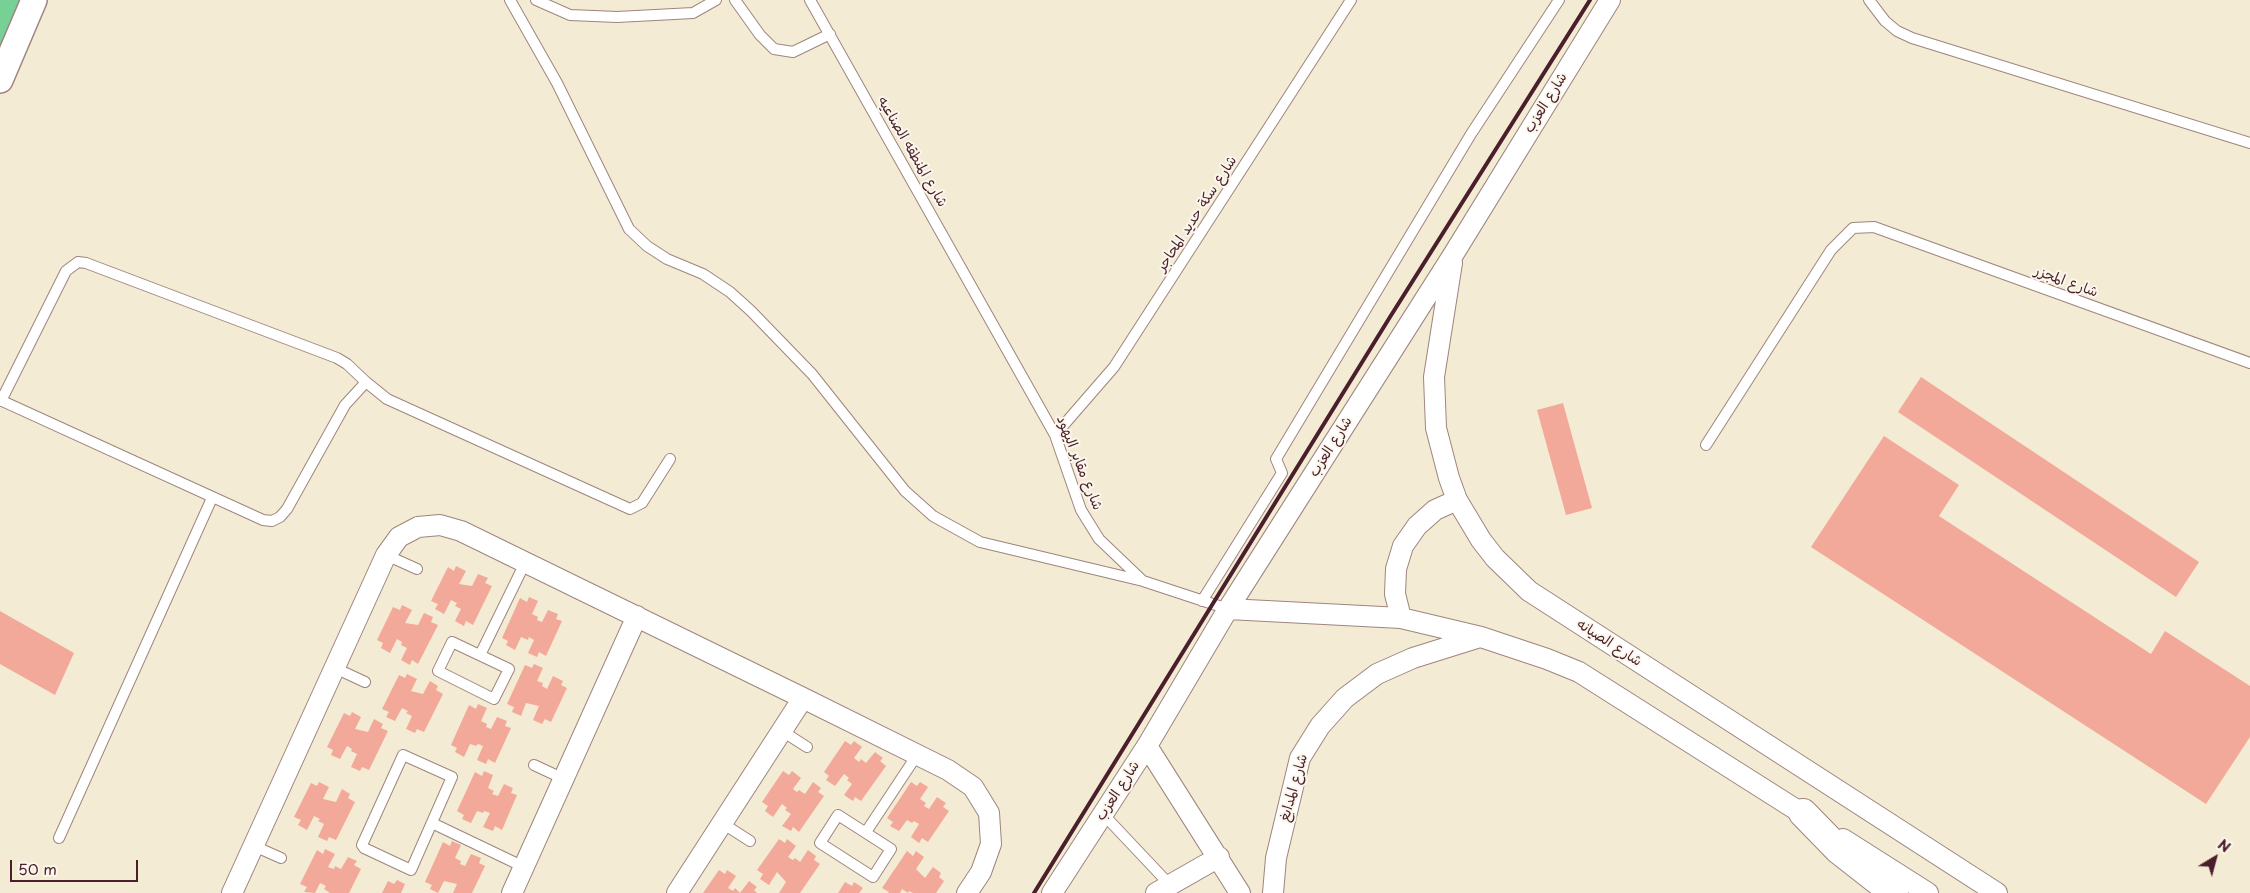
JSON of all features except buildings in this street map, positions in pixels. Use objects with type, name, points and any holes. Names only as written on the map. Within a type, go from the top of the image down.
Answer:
[{"type":"highway","points":[[1803,813],[1846,856],[1894,893]]},
{"type":"street","points":[[0,80],[8,38],[34,0]]},
{"type":"street","name":"شارع العزب","points":[[1052,893],[1147,746],[1228,609],[1453,255],[1610,0]]},
{"type":"street","name":"شارع الصيانه","points":[[1453,255],[1437,352],[1434,403],[1441,454],[1458,500],[1481,540],[1511,576],[1529,591],[1997,893]]},
{"type":"street","points":[[1401,618],[1395,594],[1396,569],[1403,546],[1417,526],[1435,510],[1458,500]]},
{"type":"street","points":[[233,893],[386,555],[400,537],[418,527],[440,525],[461,532],[637,616],[948,770],[973,787],[989,813],[991,844],[981,872],[967,893]]},
{"type":"street","points":[[1228,609],[1401,618],[1481,637],[1579,672],[1928,893]]},
{"type":"street","points":[[512,893],[637,616]]},
{"type":"street","name":"شارع المدابغ","points":[[1273,893],[1276,858],[1300,758],[1320,726],[1345,698],[1377,674],[1413,658],[1481,637]]},
{"type":"street","points":[[677,893],[803,698]]},
{"type":"street","points":[[1147,746],[1219,857],[1240,893]]},
{"type":"street","points":[[1167,890],[1219,857]]},
{"type":"lane","points":[[510,0],[557,83],[629,229],[660,254],[703,274],[730,292],[751,311],[812,374],[905,491],[926,510],[952,528],[980,542],[1143,581]]},
{"type":"lane","points":[[536,0],[570,15],[617,17],[692,13],[716,0]]},
{"type":"lane","points":[[735,0],[760,36],[774,49],[793,52],[830,34]]},
{"type":"lane","name":"شارع المنطقه الصناعيه","points":[[810,0],[991,318]]},
{"type":"lane","name":"شارع سكة حديد المحاجر","points":[[1055,435],[1114,367],[1351,0]]},
{"type":"lane","points":[[1202,600],[1282,474],[1276,459],[1471,134],[1559,0]]},
{"type":"lane","points":[[1869,0],[1885,21],[1897,31],[1912,38],[2250,143]]},
{"type":"lane","name":"شارع المجزر","points":[[1706,445],[1831,250],[1853,228],[1874,227],[2250,364]]},
{"type":"lane","points":[[366,382],[345,405],[287,509],[280,518],[272,521],[263,520],[212,498],[0,400],[66,271],[78,262],[86,263],[337,358],[347,364],[386,399],[630,509],[642,503],[670,460]]},
{"type":"lane","name":"شارع مقابر اليهود","points":[[991,318],[1055,435],[1081,510],[1099,539],[1143,581],[1228,609]]},
{"type":"lane","points":[[59,838],[212,498]]},
{"type":"lane","points":[[386,555],[417,569]]},
{"type":"lane","points":[[480,655],[525,563]]},
{"type":"lane","points":[[452,642],[480,655],[509,669],[494,699],[438,671],[452,642]]},
{"type":"lane","points":[[335,668],[365,682]]},
{"type":"lane","points":[[782,731],[807,747]]},
{"type":"lane","points":[[404,755],[452,777],[432,823],[411,870],[362,847],[404,755]]},
{"type":"lane","points":[[866,832],[917,755]]},
{"type":"lane","points":[[534,765],[564,779]]},
{"type":"lane","points":[[1103,814],[1167,890]]},
{"type":"lane","points":[[838,815],[866,832],[891,849],[873,877],[820,843],[838,815]]},
{"type":"lane","points":[[432,823],[524,867]]},
{"type":"lane","points":[[722,823],[750,841]]},
{"type":"lane","points":[[254,846],[281,858]]},
{"type":"green space","points":[[0,0],[25,0],[0,56]]},
{"type":"railway","points":[[1034,893],[1390,317],[1590,0]]}]
